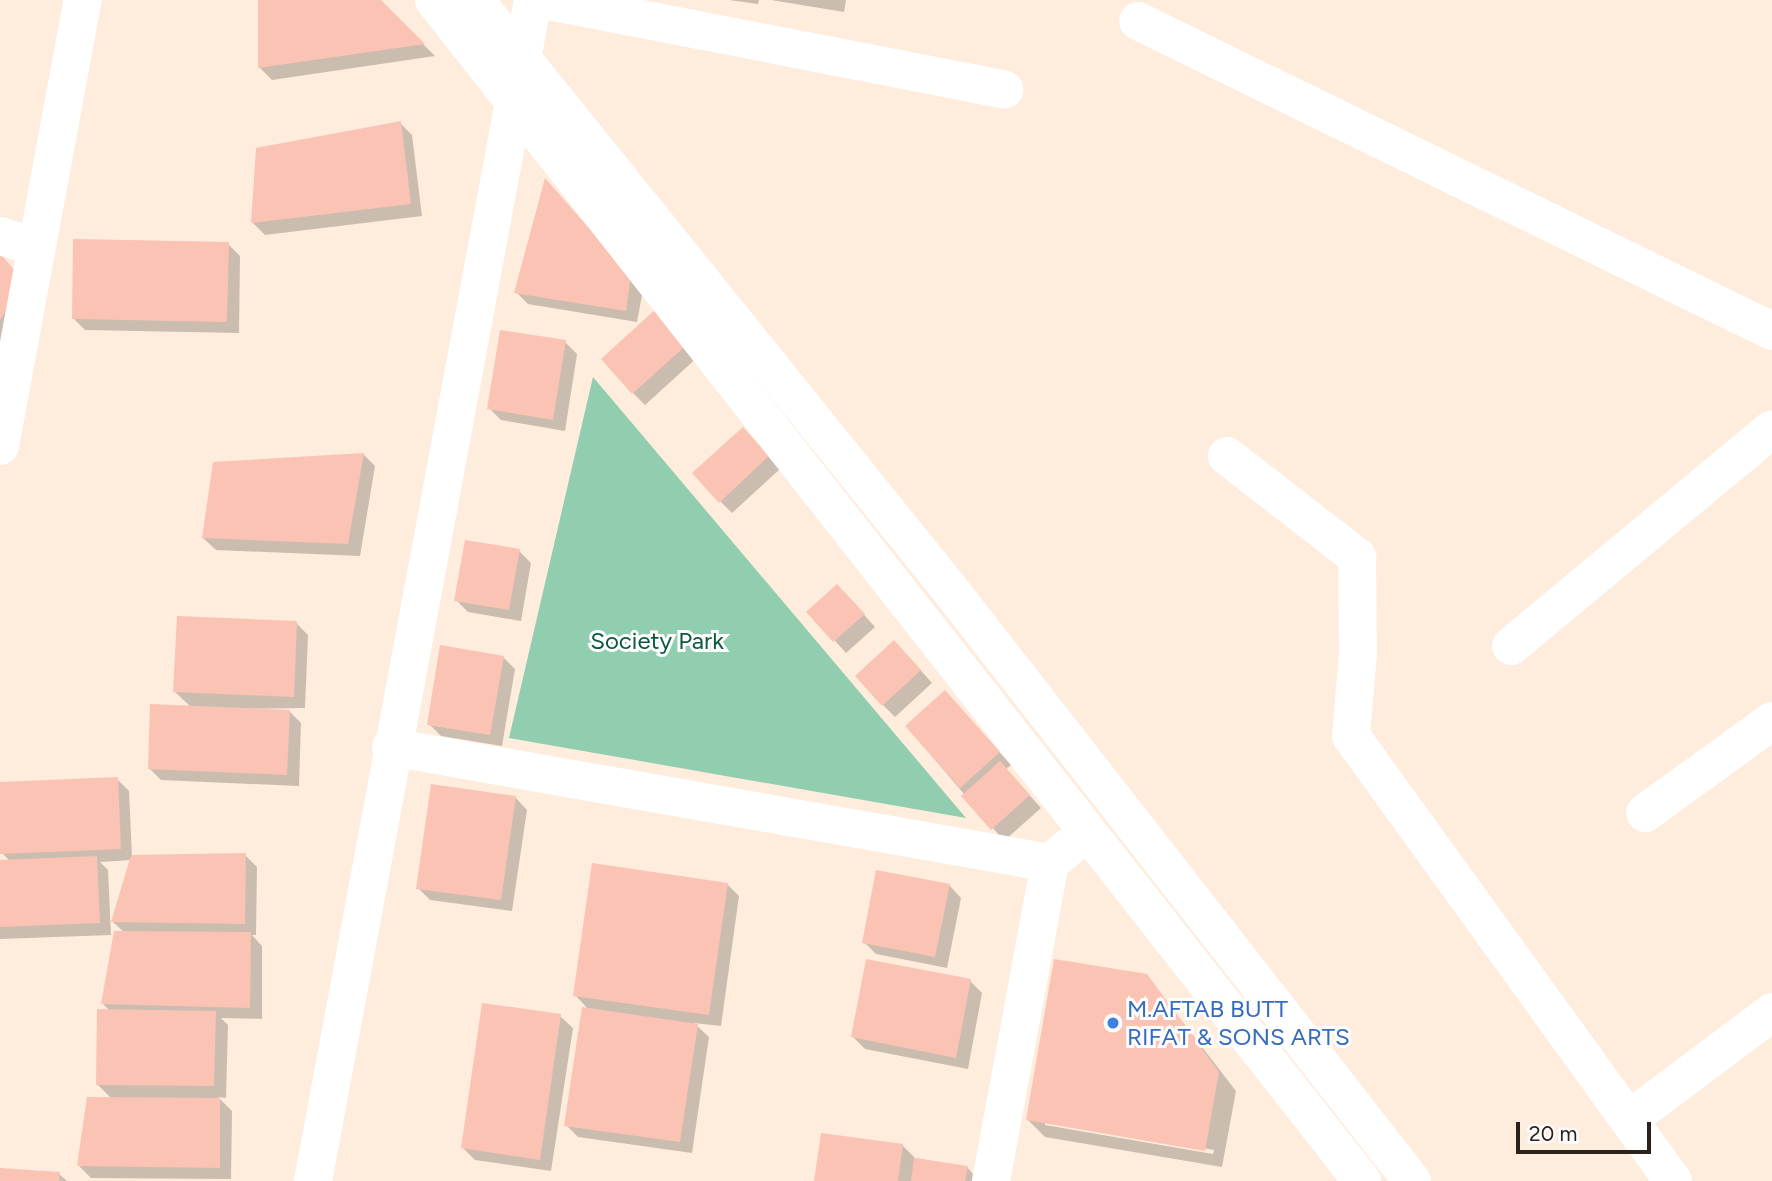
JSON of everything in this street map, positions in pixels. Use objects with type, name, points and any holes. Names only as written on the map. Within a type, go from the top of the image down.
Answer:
[{"type":"street","points":[[0,446],[83,0]]},
{"type":"street","points":[[434,0],[1090,831],[1362,1181]]},
{"type":"street","points":[[475,0],[948,587],[1412,1181]]},
{"type":"street","points":[[313,1181],[391,747],[520,57],[533,0]]},
{"type":"street","points":[[544,0],[1004,89]]},
{"type":"street","points":[[1138,21],[1772,331]]},
{"type":"street","points":[[0,236],[36,247]]},
{"type":"street","points":[[1511,646],[1771,431]]},
{"type":"street","points":[[1227,456],[1357,557],[1358,654],[1351,736],[1631,1118],[1674,1181]]},
{"type":"street","points":[[1644,813],[1772,722]]},
{"type":"street","points":[[391,747],[1050,863]]},
{"type":"street","points":[[991,1181],[1050,863],[1090,831]]},
{"type":"street","points":[[1127,879],[1157,854]]},
{"type":"street","points":[[1631,1118],[1772,1013]]},
{"type":"green space","name":"Society Park","points":[[593,377],[966,818],[509,738]]},
{"type":"building","points":[[258,0],[381,0],[425,44],[258,68]]},
{"type":"building","points":[[401,121],[411,204],[251,223],[256,148]]},
{"type":"building","points":[[545,178],[631,276],[626,311],[514,293]]},
{"type":"building","points":[[73,239],[229,242],[227,322],[72,319]]},
{"type":"building","points":[[0,253],[24,282],[0,320]]},
{"type":"building","points":[[658,307],[690,342],[632,394],[601,359]]},
{"type":"building","points":[[500,330],[566,340],[553,420],[487,409]]},
{"type":"building","points":[[743,427],[769,456],[719,503],[692,473]]},
{"type":"building","points":[[364,453],[348,544],[202,538],[213,462]]},
{"type":"building","points":[[465,540],[520,549],[509,610],[454,601]]},
{"type":"building","points":[[837,584],[865,614],[833,642],[806,612]]},
{"type":"building","points":[[177,616],[297,621],[294,697],[173,692]]},
{"type":"building","points":[[894,640],[921,670],[882,706],[855,676]]},
{"type":"building","points":[[440,645],[504,656],[490,735],[427,725]]},
{"type":"building","points":[[945,690],[1000,752],[960,788],[905,726]]},
{"type":"building","points":[[150,704],[290,710],[287,775],[148,769]]},
{"type":"building","points":[[1000,761],[1030,795],[991,830],[961,796]]},
{"type":"building","points":[[118,777],[121,849],[0,854],[0,782]]},
{"type":"building","points":[[431,784],[516,796],[501,900],[416,889]]},
{"type":"building","points":[[246,853],[245,924],[111,922],[131,855]]},
{"type":"building","points":[[97,856],[100,923],[0,927],[0,860]]},
{"type":"building","points":[[592,863],[728,883],[709,1015],[573,996]]},
{"type":"building","points":[[876,870],[950,884],[935,957],[862,943]]},
{"type":"building","points":[[114,931],[251,932],[250,1008],[101,1004]]},
{"type":"building","points":[[866,959],[971,979],[956,1058],[851,1037]]},
{"type":"building","name":"M.AFTAB BUTT RIFAT & SONS ARTS","points":[[1054,959],[1147,974],[1219,1072],[1205,1151],[1026,1120]]},
{"type":"building","points":[[482,1003],[561,1014],[540,1160],[461,1148]]},
{"type":"building","points":[[582,1007],[698,1024],[680,1142],[564,1126]]},
{"type":"building","points":[[97,1009],[216,1011],[214,1086],[96,1085]]},
{"type":"building","points":[[87,1097],[220,1098],[220,1168],[77,1166]]},
{"type":"building","points":[[821,1133],[903,1144],[898,1181],[814,1181]]},
{"type":"building","points":[[914,1158],[968,1166],[965,1181],[911,1181]]},
{"type":"building","points":[[0,1168],[60,1172],[59,1181],[0,1181]]},
{"type":"place","name":"M.AFTAB BUTT RIFAT & SONS ARTS","points":[[1113,1023]]}]
